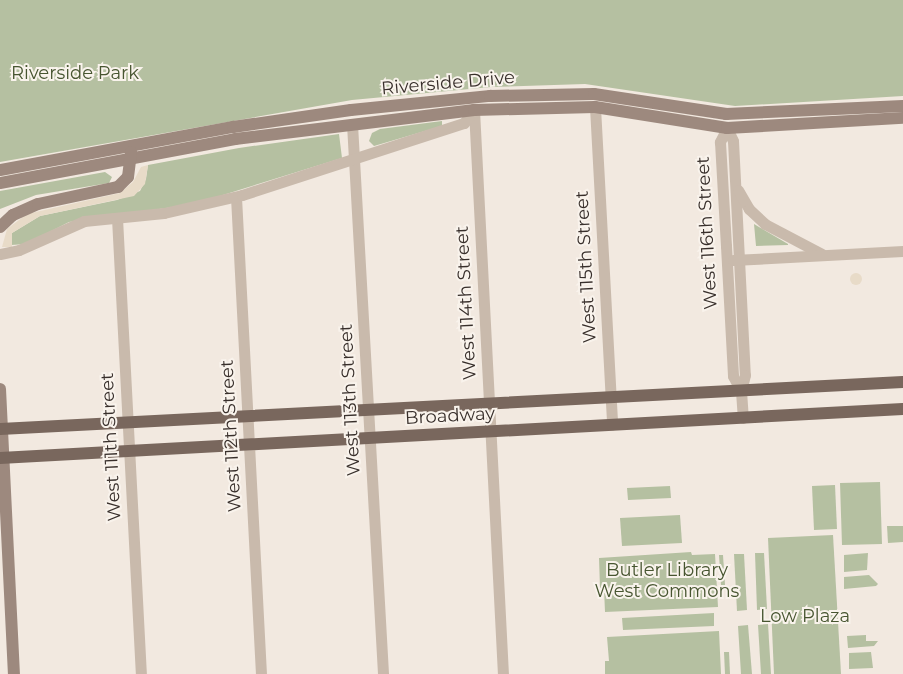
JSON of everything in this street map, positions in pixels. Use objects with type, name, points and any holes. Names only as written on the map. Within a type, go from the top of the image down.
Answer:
[{"type":"main road","name":"Riverside Drive","points":[[0,183],[234,127],[351,110],[473,104],[594,94],[726,114],[903,106]]},
{"type":"main road","points":[[594,94],[595,107]]},
{"type":"main road","name":"Riverside Drive","points":[[0,170],[352,124],[473,104],[595,107],[727,128],[903,118]]},
{"type":"main road","points":[[351,110],[352,124]]},
{"type":"main road","points":[[726,114],[727,128]]},
{"type":"main road","points":[[0,227],[13,215],[38,204],[118,187],[128,176],[131,153]]},
{"type":"main road","name":"Broadway","points":[[1,429],[127,424],[903,382]]},
{"type":"main road","points":[[0,389],[14,674]]},
{"type":"main road","name":"Broadway","points":[[2,458],[903,409]]},
{"type":"street","name":"Riverside Drive","points":[[0,254],[19,250],[74,224],[164,213],[236,197],[464,123],[473,104]]},
{"type":"street","name":"West 114th Street","points":[[473,104],[503,674]]},
{"type":"street","name":"West 115th Street","points":[[595,107],[612,425]]},
{"type":"street","name":"West 113th Street","points":[[352,124],[356,158],[383,674]]},
{"type":"street","name":"West 116th Street","points":[[727,128],[733,141],[736,184],[745,375],[741,391],[743,418]]},
{"type":"street","name":"West 116th Street","points":[[727,128],[720,142],[726,261],[733,376],[741,391]]},
{"type":"street","points":[[736,184],[741,198],[765,224],[826,256]]},
{"type":"street","name":"West 112th Street","points":[[236,197],[261,674]]},
{"type":"street","name":"West 111th Street","points":[[117,218],[141,674]]},
{"type":"street","points":[[726,261],[903,251]]},
{"type":"green space","name":"Riverside Park","points":[[0,0],[903,0],[903,96],[735,106],[585,84],[491,87],[352,100],[0,162]]},
{"type":"green space","points":[[442,121],[442,126],[374,146],[369,141],[372,133],[380,129]]},
{"type":"green space","points":[[339,134],[342,158],[194,204],[69,222],[26,244],[11,245],[12,233],[40,216],[117,200],[140,191],[146,179],[148,165],[239,148]]},
{"type":"green space","points":[[105,172],[112,177],[109,183],[36,195],[0,209],[0,191]]},
{"type":"green space","points":[[754,224],[788,244],[788,245],[756,246]]},
{"type":"green space","points":[[880,482],[882,544],[842,545],[840,483]]},
{"type":"green space","points":[[835,485],[837,529],[814,530],[812,486]]},
{"type":"green space","points":[[670,486],[671,498],[628,500],[627,488]]},
{"type":"green space","points":[[680,515],[682,543],[622,546],[620,518]]},
{"type":"green space","points":[[887,526],[903,526],[903,542],[888,543]]},
{"type":"green space","name":"Low Plaza","points":[[833,535],[841,674],[774,674],[768,538]]},
{"type":"green space","name":"Butler Library West Commons","points":[[691,552],[692,555],[715,554],[718,607],[605,612],[604,589],[600,588],[599,558]]},
{"type":"green space","points":[[755,553],[764,553],[767,609],[757,610]]},
{"type":"green space","points":[[868,553],[867,570],[844,572],[844,555]]},
{"type":"green space","points":[[734,554],[744,554],[747,610],[737,611]]},
{"type":"green space","points":[[719,555],[723,555],[725,585],[721,585]]},
{"type":"green space","points":[[869,575],[878,584],[876,586],[844,589],[844,577]]},
{"type":"green space","points":[[714,613],[714,626],[623,630],[622,618]]},
{"type":"green space","points":[[768,624],[771,674],[761,674],[758,625]]},
{"type":"green space","points":[[748,625],[752,674],[741,674],[738,626]]},
{"type":"green space","points":[[719,631],[721,674],[605,674],[605,661],[609,661],[607,637]]},
{"type":"green space","points":[[866,635],[866,641],[878,641],[874,646],[848,648],[847,636]]},
{"type":"green space","points":[[724,652],[729,652],[730,674],[725,674]]},
{"type":"green space","points":[[871,652],[873,668],[849,669],[849,653]]},
{"type":"shaded area","points":[[148,165],[145,184],[134,196],[40,216],[12,233],[12,247],[2,247],[7,229],[27,214],[120,193],[133,182],[141,167]]},
{"type":"shaded area","points":[[854,273],[858,273],[862,279],[858,285],[854,285],[850,281],[850,277]]}]
